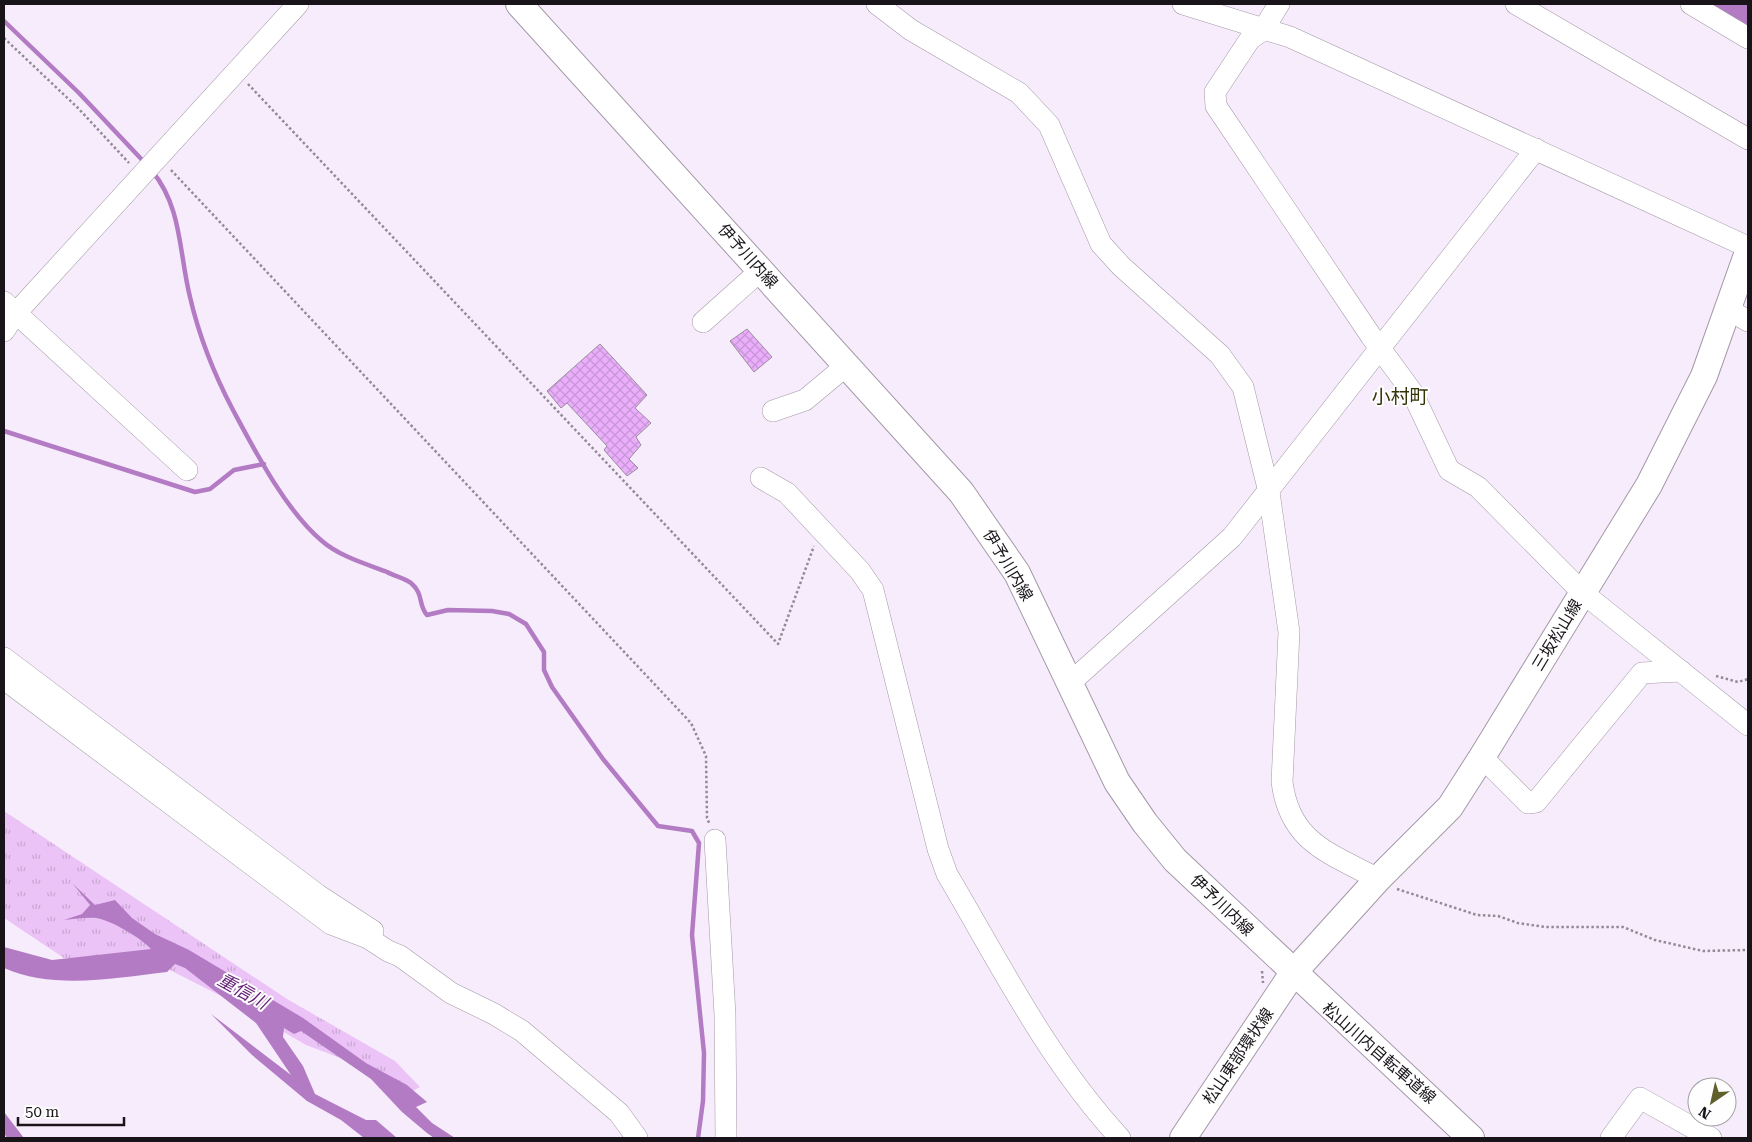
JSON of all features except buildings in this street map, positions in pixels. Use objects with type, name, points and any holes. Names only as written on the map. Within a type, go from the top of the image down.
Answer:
[{"type":"main road","name":"伊予川内線","points":[[519,4],[961,492],[1017,573],[1071,682],[1117,782],[1145,823],[1174,860],[1470,1138]]},
{"type":"main road","name":"三坂松山線","points":[[1293,973],[1378,879],[1450,807],[1482,758],[1648,485],[1681,424],[1704,376],[1738,315],[1748,252]]},
{"type":"main road","name":"松山東部環状線","points":[[1183,1138],[1293,973]]},
{"type":"street","points":[[4,331],[10,307],[142,177],[298,4]]},
{"type":"street","points":[[877,4],[911,30],[1019,93],[1049,124],[1101,244],[1121,266],[1220,355],[1243,387],[1269,492],[1289,632],[1282,774],[1284,804],[1301,832],[1313,844],[1378,879]]},
{"type":"street","points":[[1189,4],[1290,38],[1536,149],[1748,248]]},
{"type":"street","points":[[1279,4],[1263,30],[1250,39],[1215,92],[1216,106],[1412,392],[1449,470],[1478,486],[1583,593],[1748,724]]},
{"type":"street","points":[[1516,4],[1748,139]]},
{"type":"street","points":[[1690,4],[1748,38]]},
{"type":"street","points":[[1071,682],[1232,536],[1269,492],[1536,149]]},
{"type":"street","points":[[703,322],[761,270]]},
{"type":"street","points":[[10,307],[187,470]]},
{"type":"street","points":[[773,411],[805,400],[847,365]]},
{"type":"street","points":[[762,478],[787,492],[860,571],[873,590],[938,849],[947,874],[1050,1049],[1082,1096],[1120,1138]]},
{"type":"street","points":[[4,658],[318,894],[383,937],[400,956],[451,994],[494,1014],[522,1032],[619,1114],[638,1138]]},
{"type":"street","points":[[1482,758],[1528,803],[1536,802],[1642,674],[1681,671]]},
{"type":"street","points":[[4,680],[332,924],[368,938],[388,951],[400,956]]},
{"type":"street","points":[[715,840],[725,1015],[726,1138]]},
{"type":"street","points":[[1611,1138],[1640,1098],[1711,1138]]},
{"type":"path","points":[[4,38],[78,108],[142,177]]},
{"type":"path","points":[[237,73],[778,644],[820,528]]},
{"type":"path","points":[[159,158],[691,723],[706,756],[707,818],[715,840]]},
{"type":"path","points":[[1378,879],[1403,893],[1477,915],[1498,916],[1518,923],[1545,927],[1623,927],[1655,940],[1703,951],[1748,950]]},
{"type":"green space","points":[[4,811],[287,999],[395,1061],[420,1087],[409,1093],[393,1078],[306,1045],[229,1000],[164,967],[110,959],[64,958],[4,918]]},
{"type":"water","name":"重信川","points":[[73,884],[95,905],[115,900],[132,918],[155,934],[189,950],[303,1018],[366,1063],[407,1085],[427,1102],[416,1107],[432,1123],[455,1138],[434,1138],[402,1112],[371,1079],[301,1031],[294,1034],[284,1028],[283,1037],[303,1066],[315,1094],[366,1120],[376,1120],[397,1138],[364,1138],[341,1120],[307,1101],[252,1055],[211,1014],[291,1075],[256,1023],[185,968],[175,964],[167,972],[106,979],[64,981],[23,975],[4,968],[4,947],[52,960],[151,949],[125,930],[102,919],[64,920],[82,914],[90,905]]},
{"type":"water","points":[[4,1112],[24,1138],[7,1138],[4,1133]]},
{"type":"waterway","points":[[1721,4],[1748,19]]},
{"type":"waterway","points":[[4,21],[79,93],[145,163]]},
{"type":"waterway","points":[[152,171],[162,185],[174,215],[194,312],[213,369],[261,462],[296,514],[322,541],[336,551],[411,583],[418,591],[427,615],[448,610],[492,611],[509,614],[526,624],[544,652],[544,670],[552,687],[603,759],[658,826],[692,831],[699,843],[692,935],[704,1053],[703,1101],[698,1138]]},
{"type":"waterway","points":[[4,431],[195,492],[210,489],[234,470],[264,464]]},
{"type":"district","name":"小村町","points":[[1400,396]]}]
